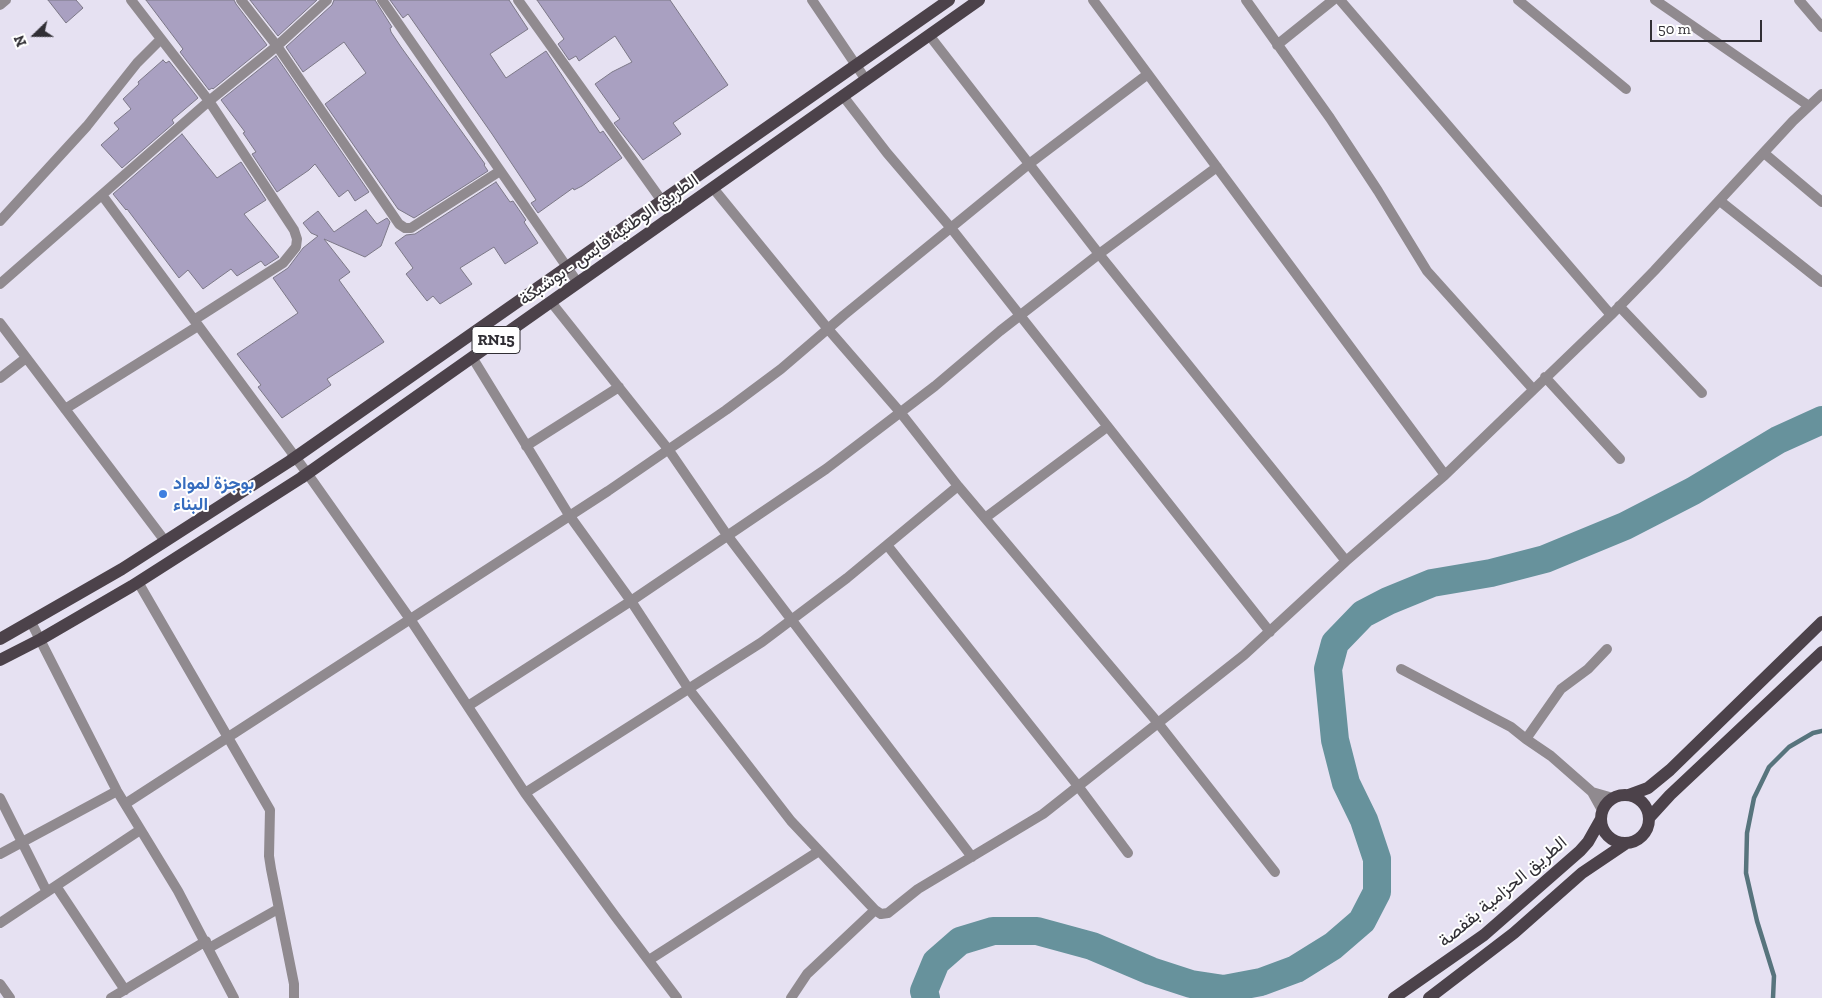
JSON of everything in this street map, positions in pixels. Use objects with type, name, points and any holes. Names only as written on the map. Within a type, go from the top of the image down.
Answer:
[{"type":"main road","name":"الطريق الوطنية قابس - بوشبكة","points":[[0,639],[122,569],[295,457],[949,0]]},
{"type":"main road","name":"الطريق الوطنية قابس - بوشبكة","points":[[0,660],[41,639],[138,582],[308,474],[979,0]]},
{"type":"main road","points":[[1822,622],[1670,770],[1648,788],[1629,795],[1613,798],[1607,803],[1602,815],[1602,827],[1611,839],[1625,844],[1640,838],[1645,833],[1649,818],[1670,794],[1822,652]]},
{"type":"main road","points":[[1629,795],[1643,803],[1649,818]]},
{"type":"main road","name":"الطريق الحزامية بقفصة","points":[[1394,998],[1484,936],[1580,851],[1588,842],[1602,815]]},
{"type":"main road","name":"الطريق الحزامية بقفصة","points":[[1429,998],[1514,933],[1582,873],[1625,844]]},
{"type":"street","points":[[0,5],[6,0]]},
{"type":"street","points":[[65,409],[283,263],[296,247],[297,240],[294,230],[209,101],[130,0]]},
{"type":"street","points":[[241,0],[277,46],[395,219],[405,228],[411,228],[500,170]]},
{"type":"street","points":[[0,284],[209,101],[277,46],[327,0]]},
{"type":"street","points":[[382,0],[578,283]]},
{"type":"street","points":[[518,0],[662,201]]},
{"type":"street","points":[[812,0],[866,80]]},
{"type":"street","points":[[1093,0],[1445,476]]},
{"type":"street","points":[[1246,0],[1330,118],[1427,271],[1533,389]]},
{"type":"street","points":[[1278,44],[1333,0]]},
{"type":"street","points":[[1340,0],[1611,315]]},
{"type":"street","points":[[1518,0],[1626,89]]},
{"type":"street","points":[[1656,0],[1809,106]]},
{"type":"street","points":[[1799,0],[1822,27]]},
{"type":"street","points":[[929,35],[1099,254],[1346,561]]},
{"type":"street","points":[[0,221],[87,126],[138,63],[161,39]]},
{"type":"street","points":[[125,804],[569,515],[668,449],[760,384],[1029,164],[1148,74]]},
{"type":"street","points":[[472,357],[569,515],[631,601],[688,688],[774,800],[819,851],[875,910],[882,914],[888,913],[918,889],[1033,820],[1244,655],[1346,561],[1445,476],[1611,315],[1822,94]]},
{"type":"street","points":[[843,96],[887,153],[951,228],[1270,632]]},
{"type":"street","points":[[1764,153],[1822,202]]},
{"type":"street","points":[[468,706],[631,601],[826,469],[1099,254],[1217,167]]},
{"type":"street","points":[[713,188],[828,329],[900,412],[958,486],[1158,723],[1275,872]]},
{"type":"street","points":[[102,195],[308,474],[410,619],[525,792],[677,998]]},
{"type":"street","points":[[1720,200],[1822,282]]},
{"type":"street","points":[[551,302],[668,449],[727,535],[972,857]]},
{"type":"street","points":[[1619,306],[1702,393]]},
{"type":"street","points":[[0,323],[165,541]]},
{"type":"street","points":[[0,378],[26,358]]},
{"type":"street","points":[[1545,377],[1620,459]]},
{"type":"street","points":[[526,446],[619,387]]},
{"type":"street","points":[[985,518],[1107,426]]},
{"type":"street","points":[[525,792],[762,642],[887,545],[958,486]]},
{"type":"street","points":[[887,545],[1078,786],[1128,853]]},
{"type":"street","points":[[138,582],[270,810],[269,856],[294,984],[294,998]]},
{"type":"street","points":[[32,622],[117,791],[178,891],[234,998]]},
{"type":"street","points":[[1526,738],[1561,689],[1588,669],[1607,649]]},
{"type":"street","points":[[1401,669],[1511,728],[1551,756],[1592,792],[1602,815]]},
{"type":"street","points":[[0,854],[117,791]]},
{"type":"street","points":[[1592,792],[1613,798]]},
{"type":"street","points":[[0,798],[21,842],[52,889],[125,990]]},
{"type":"street","points":[[0,923],[140,830]]},
{"type":"street","points":[[649,960],[819,851]]},
{"type":"street","points":[[111,998],[207,945],[278,909]]},
{"type":"street","points":[[790,998],[807,974],[875,910]]},
{"type":"street","points":[[0,984],[10,998]]},
{"type":"building","points":[[48,0],[76,0],[83,8],[66,23]]},
{"type":"building","points":[[146,0],[234,0],[267,45],[213,89],[209,90],[180,52],[183,49]]},
{"type":"building","points":[[250,0],[317,0],[278,36]]},
{"type":"building","points":[[334,0],[375,0],[392,27],[390,28],[391,32],[485,164],[488,171],[414,218],[398,209],[325,104],[366,73],[344,42],[303,72],[286,47],[332,5]]},
{"type":"building","points":[[390,0],[509,0],[528,29],[490,54],[506,78],[546,51],[600,133],[603,131],[622,158],[582,186],[574,190],[573,188],[538,213],[531,203],[536,200],[492,134],[408,14],[403,18]]},
{"type":"building","points":[[537,0],[670,0],[728,85],[673,123],[681,134],[643,160],[614,123],[620,119],[595,84],[612,72],[632,62],[615,36],[579,61],[576,56],[569,60],[558,44],[564,39]]},
{"type":"building","points":[[276,56],[369,192],[355,201],[348,190],[339,197],[315,164],[277,192],[252,154],[256,152],[243,133],[245,132],[221,100]]},
{"type":"building","points":[[163,60],[166,63],[169,61],[198,98],[172,120],[174,123],[122,168],[101,145],[119,129],[114,123],[131,109],[123,99],[139,84],[138,82]]},
{"type":"building","points":[[182,134],[217,178],[241,162],[266,200],[244,214],[279,257],[265,266],[261,261],[237,276],[231,269],[203,289],[188,270],[179,278],[127,209],[113,194]]},
{"type":"building","points":[[496,182],[510,202],[513,201],[538,243],[505,264],[494,247],[460,268],[472,284],[440,304],[433,296],[427,301],[406,274],[413,268],[395,243],[406,235],[415,234]]},
{"type":"building","points":[[366,210],[377,224],[387,218],[390,222],[381,246],[365,257],[324,239],[350,272],[339,280],[384,342],[327,379],[331,385],[282,418],[258,387],[261,385],[237,354],[298,313],[273,278],[288,268],[303,248],[318,236],[311,233],[303,223],[318,211],[334,232]]},
{"type":"waterway","points":[[926,998],[924,991],[936,962],[960,941],[993,931],[1037,931],[1092,946],[1151,971],[1191,984],[1224,989],[1261,982],[1296,969],[1333,946],[1362,921],[1377,892],[1377,859],[1364,820],[1346,783],[1335,740],[1328,669],[1335,643],[1363,614],[1388,601],[1432,583],[1491,573],[1545,559],[1625,526],[1693,491],[1778,440],[1822,420]]},
{"type":"waterway","points":[[1773,998],[1774,976],[1757,921],[1746,873],[1747,833],[1754,798],[1769,767],[1789,747],[1813,733],[1822,731]]},
{"type":"place","name":"بوجزة لمواد البناء","points":[[163,494]]}]
